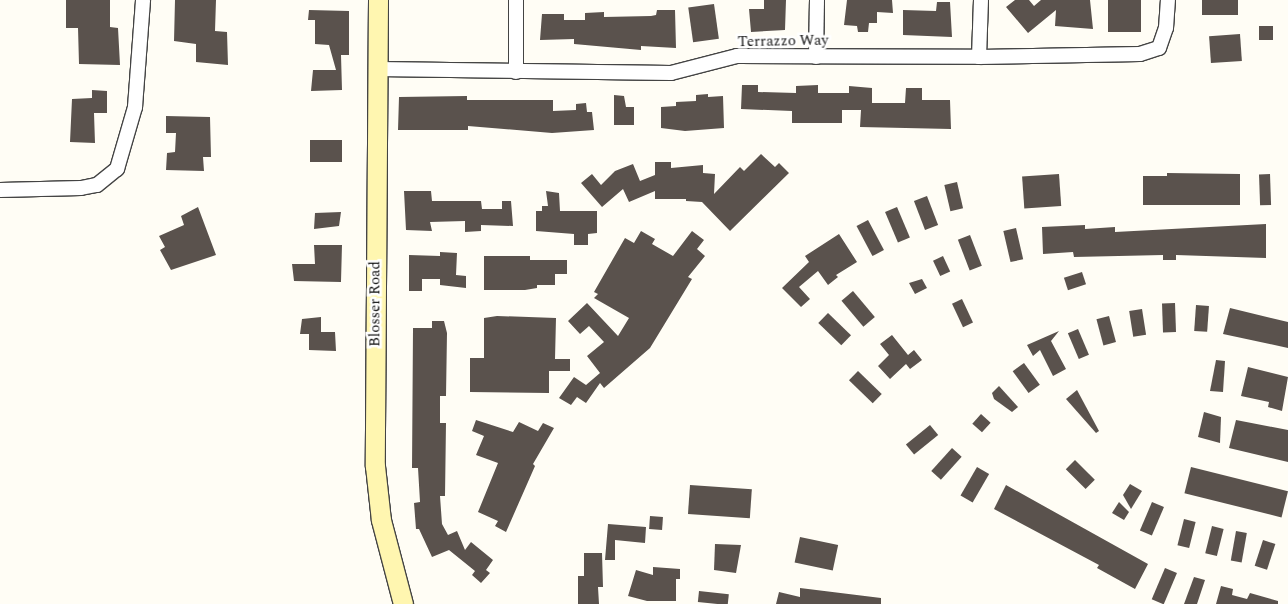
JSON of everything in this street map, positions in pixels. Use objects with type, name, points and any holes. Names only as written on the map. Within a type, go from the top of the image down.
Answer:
[{"type":"street","points":[[0,190],[89,187],[106,180],[117,169],[135,107],[143,0]]},
{"type":"street","name":"Blosser Road","points":[[378,0],[375,466],[380,520],[404,604]]},
{"type":"street","points":[[516,0],[516,72]]},
{"type":"street","points":[[816,57],[817,0]]},
{"type":"street","points":[[979,57],[981,0]]},
{"type":"street","name":"Terrazzo Way","points":[[377,69],[671,73],[737,56],[979,57],[1140,54],[1159,48],[1166,28],[1168,0]]},
{"type":"building","points":[[66,0],[110,0],[110,27],[118,28],[120,65],[79,64],[78,28],[66,28]]},
{"type":"building","points":[[175,0],[216,0],[215,31],[227,32],[228,65],[196,62],[196,44],[174,41]]},
{"type":"building","points":[[764,0],[786,0],[785,30],[751,32],[749,9],[764,9]]},
{"type":"building","points":[[847,0],[892,0],[893,13],[877,12],[877,23],[869,23],[868,32],[858,32],[857,26],[844,25]]},
{"type":"building","points":[[1015,0],[1029,0],[1034,6],[1041,0],[1090,0],[1093,29],[1055,26],[1056,10],[1028,33],[1006,7]]},
{"type":"building","points":[[1108,0],[1141,0],[1141,32],[1108,32]]},
{"type":"building","points":[[1202,0],[1238,0],[1238,15],[1202,15]]},
{"type":"building","points":[[937,2],[950,2],[952,37],[903,35],[903,10],[936,11]]},
{"type":"building","points":[[714,4],[719,39],[693,42],[688,8]]},
{"type":"building","points":[[309,10],[349,11],[349,55],[341,55],[342,90],[311,91],[313,70],[336,70],[329,45],[315,44],[315,20],[308,20]]},
{"type":"building","points":[[657,10],[675,10],[676,48],[641,46],[641,50],[574,44],[574,39],[540,40],[542,14],[564,14],[564,20],[585,20],[585,13],[604,12],[604,17],[651,16],[656,15]]},
{"type":"building","points":[[1259,26],[1273,26],[1273,40],[1259,40]]},
{"type":"building","points":[[1240,34],[1242,61],[1211,63],[1209,36]]},
{"type":"building","points":[[742,85],[758,85],[758,92],[796,93],[796,86],[818,85],[818,93],[849,93],[849,86],[872,88],[872,103],[905,103],[906,88],[922,88],[922,100],[950,100],[951,129],[860,127],[861,110],[842,110],[842,123],[792,123],[792,111],[741,109]]},
{"type":"building","points":[[92,90],[107,91],[107,113],[94,113],[95,143],[70,142],[72,99],[92,98]]},
{"type":"building","points":[[708,94],[708,97],[723,96],[724,128],[685,131],[661,128],[661,107],[676,106],[676,102],[696,101],[696,95]]},
{"type":"building","points":[[614,95],[624,96],[626,107],[634,107],[634,125],[614,125]]},
{"type":"building","points":[[467,96],[467,100],[553,100],[553,111],[576,110],[576,104],[586,103],[587,112],[592,112],[594,130],[552,133],[468,126],[468,130],[398,130],[399,97]]},
{"type":"building","points":[[166,116],[210,117],[211,157],[203,157],[204,171],[166,170],[167,153],[175,152],[176,133],[166,133]]},
{"type":"building","points":[[310,140],[342,140],[342,162],[310,162]]},
{"type":"building","points":[[761,154],[775,167],[779,163],[789,173],[730,231],[702,202],[686,201],[686,199],[655,199],[655,191],[629,202],[623,189],[602,207],[581,183],[592,174],[601,185],[615,171],[633,164],[640,181],[655,175],[655,162],[671,162],[671,168],[703,165],[703,173],[715,174],[714,194],[740,167],[744,171]]},
{"type":"building","points":[[1167,173],[1240,174],[1240,205],[1143,205],[1143,176],[1167,176]]},
{"type":"building","points":[[1059,174],[1061,206],[1024,209],[1022,177]]},
{"type":"building","points":[[1259,174],[1270,174],[1271,205],[1260,205]]},
{"type":"building","points":[[957,182],[963,208],[950,211],[944,185]]},
{"type":"building","points":[[404,191],[431,191],[432,201],[481,201],[482,209],[502,209],[502,201],[511,201],[513,226],[481,225],[481,231],[465,232],[465,221],[430,222],[432,231],[406,230]]},
{"type":"building","points":[[546,191],[559,193],[560,211],[597,211],[597,233],[588,234],[588,245],[574,245],[574,234],[536,231],[536,211],[542,211],[542,206],[548,206]]},
{"type":"building","points":[[927,196],[938,225],[925,230],[914,201]]},
{"type":"building","points":[[198,207],[216,255],[171,270],[160,250],[165,247],[159,236],[184,225],[181,216]]},
{"type":"building","points":[[897,207],[910,237],[898,242],[885,212]]},
{"type":"building","points":[[341,212],[339,226],[314,229],[315,213]]},
{"type":"building","points":[[868,220],[884,250],[872,256],[857,226]]},
{"type":"building","points":[[1266,224],[1266,258],[1176,255],[1176,260],[1163,260],[1163,255],[1074,257],[1073,252],[1043,254],[1042,227],[1085,225],[1085,229],[1115,227],[1115,232]]},
{"type":"building","points":[[1016,228],[1023,259],[1011,262],[1003,231]]},
{"type":"building","points":[[641,231],[655,239],[652,244],[673,256],[692,231],[704,240],[697,249],[705,256],[688,277],[692,279],[650,348],[604,388],[600,383],[586,403],[577,397],[571,405],[559,398],[574,377],[586,385],[600,373],[587,356],[604,342],[589,326],[580,334],[568,321],[587,303],[618,336],[629,318],[594,298],[598,294],[594,292],[625,238],[634,243]]},
{"type":"building","points":[[839,234],[857,262],[836,275],[838,277],[828,285],[818,271],[799,287],[810,299],[801,307],[782,288],[809,262],[805,256]]},
{"type":"building","points":[[970,235],[982,266],[970,270],[958,240]]},
{"type":"building","points":[[314,245],[342,245],[341,282],[294,281],[292,264],[315,264]]},
{"type":"building","points":[[440,252],[457,253],[456,275],[466,276],[466,288],[440,285],[440,279],[422,279],[422,291],[409,291],[409,255],[440,256]]},
{"type":"building","points":[[484,256],[530,256],[530,260],[567,260],[567,274],[555,274],[555,285],[537,285],[537,288],[525,290],[484,290]]},
{"type":"building","points":[[943,256],[950,271],[940,276],[933,261]]},
{"type":"building","points":[[1082,272],[1086,284],[1068,290],[1064,278]]},
{"type":"building","points":[[922,279],[927,288],[915,294],[909,283]]},
{"type":"building","points":[[853,291],[875,317],[863,327],[842,301]]},
{"type":"building","points":[[962,299],[973,323],[963,327],[952,304]]},
{"type":"building","points":[[1162,303],[1175,303],[1176,332],[1163,332]]},
{"type":"building","points":[[1196,305],[1209,306],[1207,332],[1194,331]]},
{"type":"building","points":[[1230,308],[1288,322],[1288,348],[1223,334]]},
{"type":"building","points":[[1142,309],[1146,335],[1133,337],[1129,311]]},
{"type":"building","points":[[828,313],[851,335],[841,345],[818,323]]},
{"type":"building","points":[[497,316],[556,318],[555,359],[570,359],[570,371],[549,371],[549,393],[470,392],[470,358],[484,358],[484,318]]},
{"type":"building","points":[[1109,316],[1116,342],[1103,345],[1096,319]]},
{"type":"building","points":[[321,317],[321,332],[335,332],[336,351],[309,350],[309,334],[300,334],[302,319]]},
{"type":"building","points":[[432,321],[444,321],[447,333],[446,396],[440,396],[440,423],[446,423],[445,496],[440,496],[442,524],[448,535],[457,531],[465,550],[471,542],[493,560],[486,570],[490,573],[481,583],[472,575],[475,571],[449,550],[432,557],[419,529],[416,529],[414,503],[420,502],[418,468],[412,468],[413,328],[432,328]]},
{"type":"building","points":[[1078,329],[1089,355],[1079,359],[1068,333]]},
{"type":"building","points":[[1059,331],[1051,341],[1066,369],[1053,376],[1040,350],[1033,356],[1027,345]]},
{"type":"building","points":[[892,335],[908,355],[914,350],[922,360],[910,369],[906,364],[890,379],[878,366],[889,355],[880,344]]},
{"type":"building","points":[[1216,360],[1225,361],[1223,392],[1210,391]]},
{"type":"building","points":[[1024,363],[1040,385],[1029,393],[1013,371]]},
{"type":"building","points":[[1248,367],[1288,377],[1282,411],[1268,407],[1269,402],[1241,396]]},
{"type":"building","points":[[858,371],[882,394],[873,403],[849,380]]},
{"type":"building","points":[[999,386],[1018,407],[1012,412],[994,399],[992,393]]},
{"type":"building","points":[[1077,390],[1099,431],[1096,433],[1066,399]]},
{"type":"building","points":[[1204,412],[1221,417],[1220,443],[1198,437]]},
{"type":"building","points":[[981,414],[991,423],[982,432],[972,424]]},
{"type":"building","points":[[476,420],[513,432],[519,422],[538,431],[543,423],[554,428],[533,464],[535,466],[506,532],[495,526],[498,521],[478,512],[498,463],[476,455],[484,436],[472,431]]},
{"type":"building","points":[[1236,420],[1288,430],[1288,462],[1229,448]]},
{"type":"building","points":[[930,425],[938,435],[914,455],[906,445]]},
{"type":"building","points":[[952,448],[962,457],[941,480],[931,471]]},
{"type":"building","points":[[1075,460],[1095,480],[1086,489],[1066,469]]},
{"type":"building","points":[[977,467],[989,474],[973,503],[960,496]]},
{"type":"building","points":[[1191,467],[1288,491],[1281,517],[1184,493]]},
{"type":"building","points":[[1130,484],[1142,491],[1131,509],[1123,495]]},
{"type":"building","points":[[690,485],[752,489],[750,518],[688,514]]},
{"type":"building","points":[[1006,485],[1148,564],[1135,589],[1097,568],[1099,565],[994,509]]},
{"type":"building","points":[[1119,502],[1129,512],[1124,520],[1112,513]]},
{"type":"building","points":[[1152,502],[1164,507],[1152,536],[1140,531]]},
{"type":"building","points":[[650,516],[663,517],[662,530],[649,529]]},
{"type":"building","points":[[1184,519],[1196,522],[1189,548],[1177,545]]},
{"type":"building","points":[[608,524],[646,527],[645,543],[615,540],[615,560],[605,560]]},
{"type":"building","points":[[1212,526],[1224,529],[1217,556],[1205,553]]},
{"type":"building","points":[[1236,531],[1247,533],[1242,562],[1231,561]]},
{"type":"building","points":[[800,537],[838,545],[833,571],[795,562]]},
{"type":"building","points":[[1263,540],[1275,544],[1267,570],[1255,566]]},
{"type":"building","points":[[715,544],[741,545],[736,573],[714,570]]},
{"type":"building","points":[[584,553],[602,553],[603,587],[598,587],[599,604],[578,604],[578,576],[584,576]]},
{"type":"building","points":[[653,567],[680,569],[680,579],[676,579],[676,601],[647,601],[628,596],[636,570],[653,575]]},
{"type":"building","points":[[1165,568],[1177,573],[1164,604],[1152,599]]},
{"type":"building","points":[[1194,577],[1205,580],[1197,604],[1184,604]]},
{"type":"building","points":[[1221,586],[1233,589],[1232,595],[1247,599],[1250,593],[1278,601],[1278,604],[1216,604]]},
{"type":"building","points":[[800,588],[881,598],[881,604],[776,604],[779,592],[800,597]]},
{"type":"building","points":[[699,591],[729,594],[728,604],[698,602]]}]
